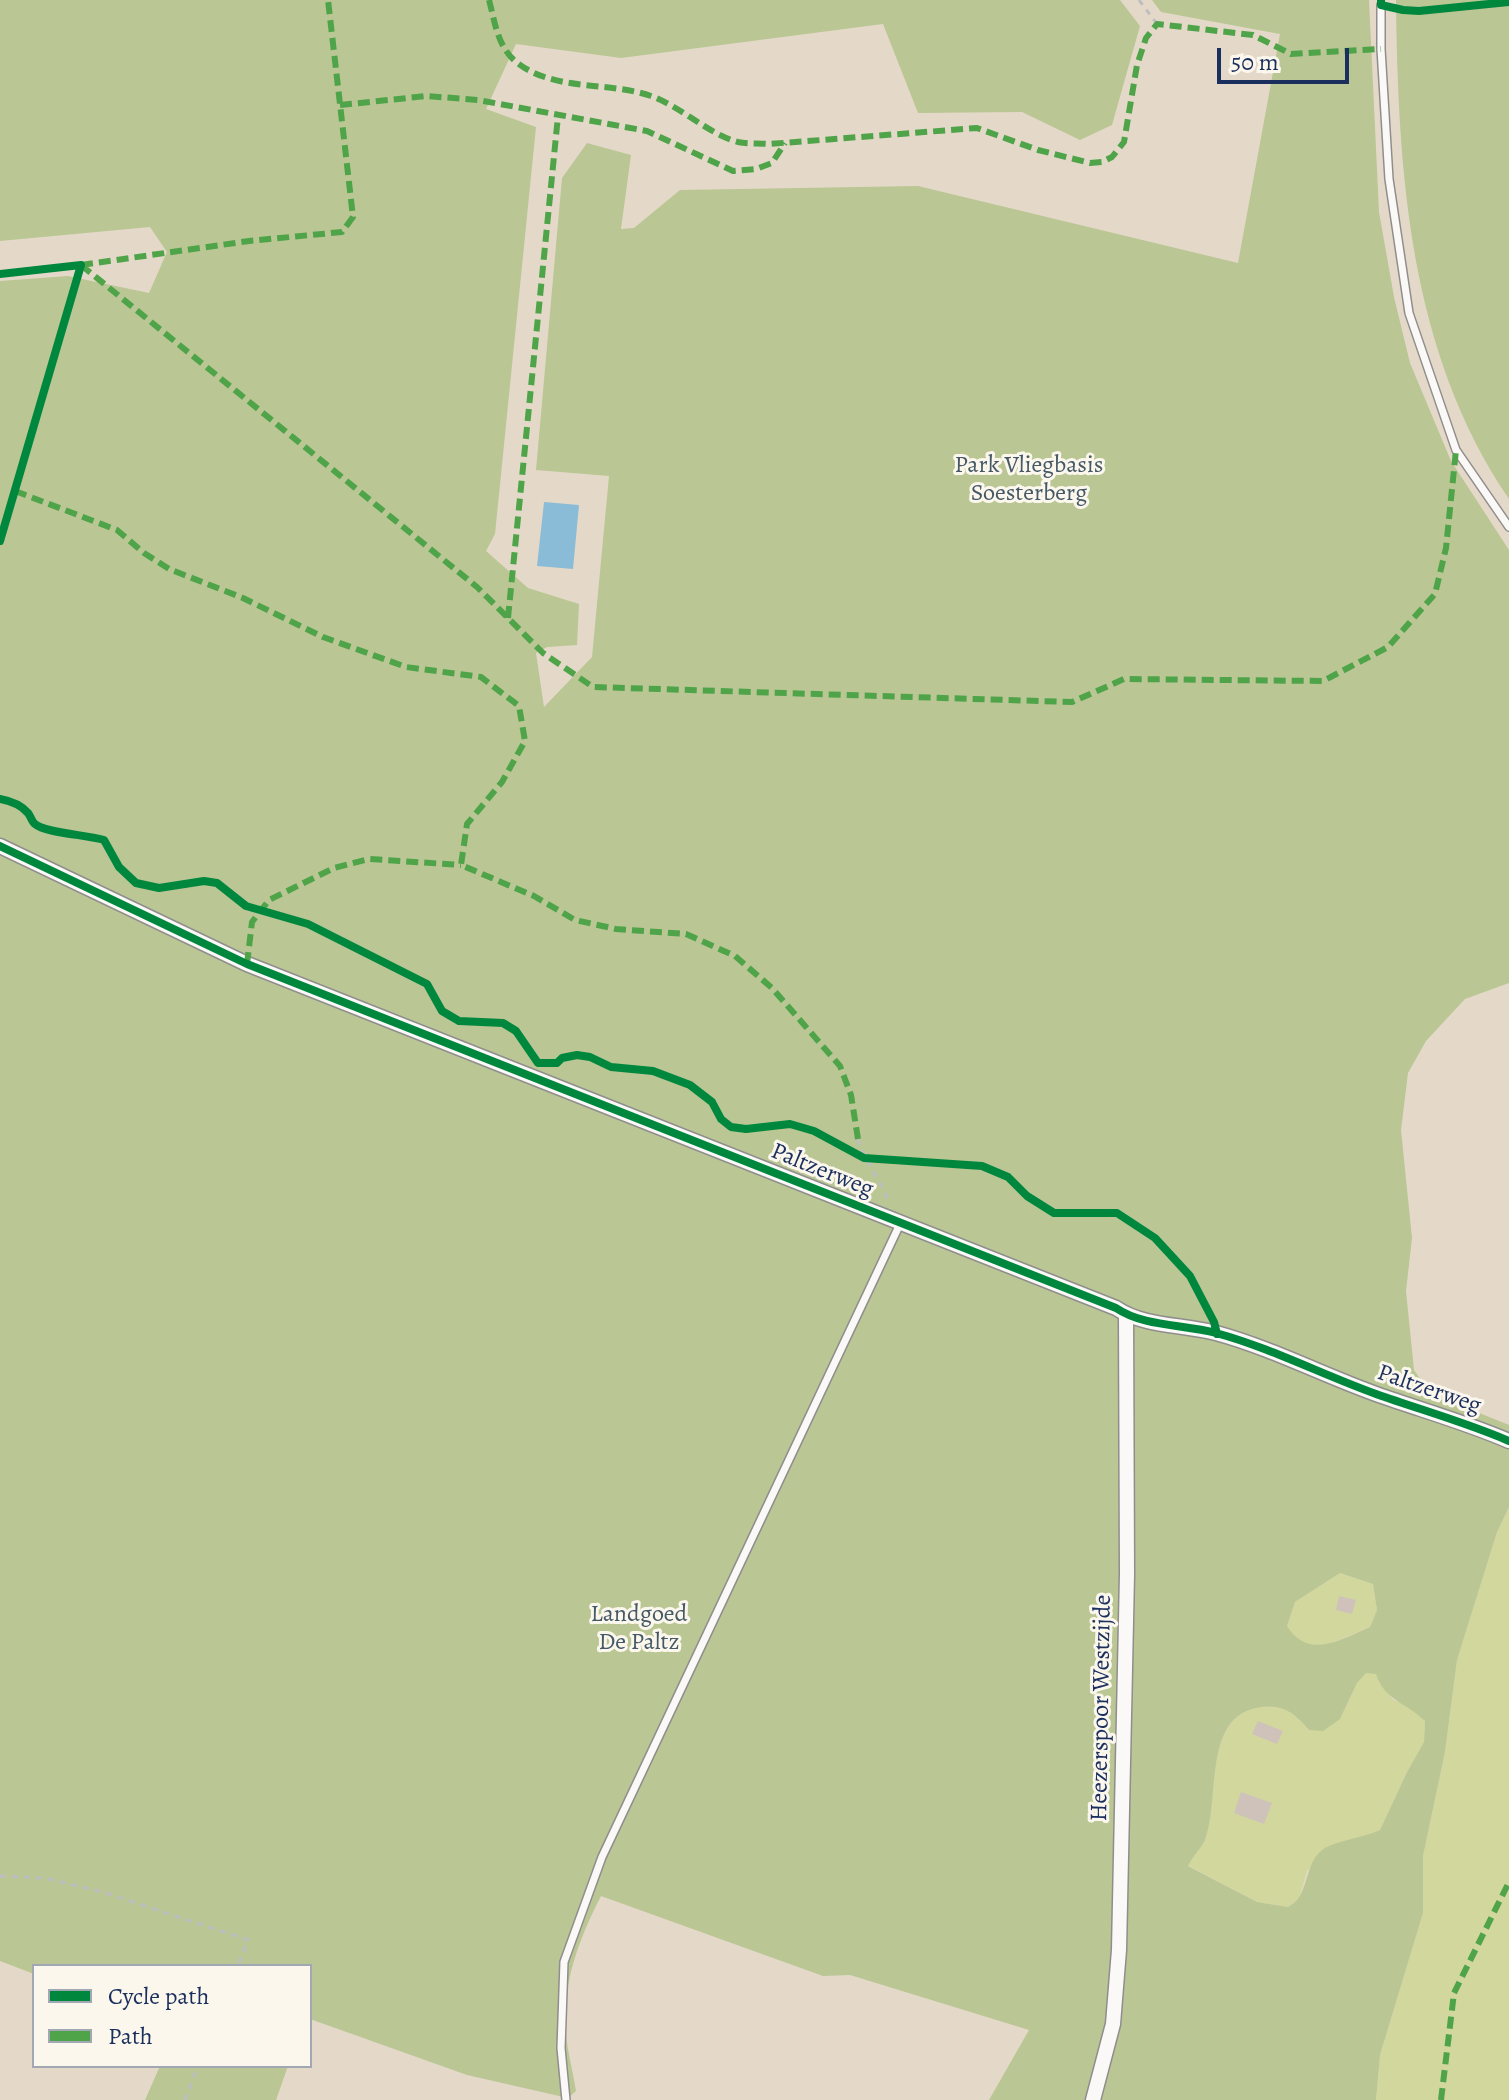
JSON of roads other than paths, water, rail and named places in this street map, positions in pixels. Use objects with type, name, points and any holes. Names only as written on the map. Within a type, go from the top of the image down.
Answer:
[{"type":"street","name":"Paltzerweg","points":[[0,846],[247,964],[1126,1315],[1217,1334],[1377,1395],[1466,1422],[1509,1441]]},
{"type":"street","name":"Heezerspoor Westzijde","points":[[1093,2100],[1113,2024],[1119,1950],[1127,1574],[1126,1315]]},
{"type":"lane","points":[[1381,5],[1389,179],[1409,313],[1456,450],[1509,527]]},
{"type":"lane","points":[[566,2100],[561,2048],[564,1962],[602,1857],[898,1223]]},
{"type":"water","points":[[544,502],[579,505],[573,569],[537,566]]},
{"type":"park label","name":"Park Vliegbasis Soesterberg","points":[[1029,480]]},
{"type":"park label","name":"Landgoed De Paltz","points":[[639,1629]]}]
